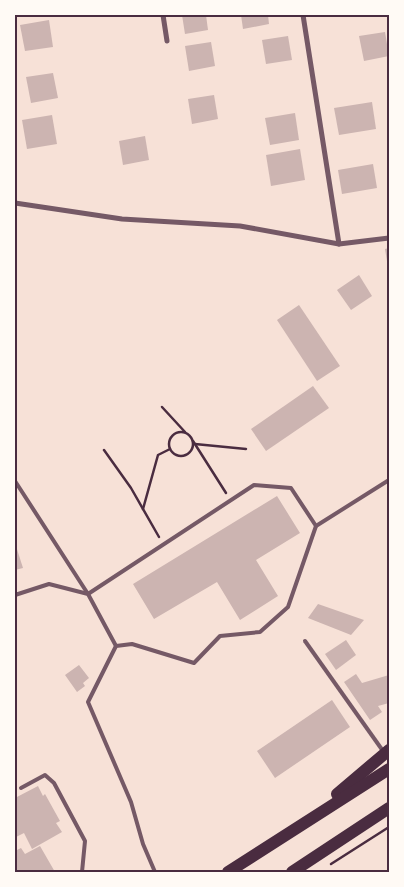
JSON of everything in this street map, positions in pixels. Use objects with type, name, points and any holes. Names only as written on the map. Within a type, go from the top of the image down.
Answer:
[{"type":"main road","points":[[290,832],[387,752]]},
{"type":"main road","points":[[228,872],[389,769]]},
{"type":"main road","points":[[356,829],[389,801]]},
{"type":"main road","points":[[292,872],[389,808]]},
{"type":"street","points":[[163,15],[167,41]]},
{"type":"street","points":[[303,15],[339,244]]},
{"type":"street","points":[[15,203],[122,219],[240,226],[339,244],[389,238]]},
{"type":"lane","points":[[116,646],[132,644],[194,662],[220,636],[260,632],[288,607],[316,526],[389,480]]},
{"type":"lane","points":[[15,481],[88,594],[116,646]]},
{"type":"lane","points":[[15,595],[49,584],[88,594],[254,486],[291,488],[316,526]]},
{"type":"lane","points":[[305,640],[387,752]]},
{"type":"lane","points":[[116,646],[88,702],[131,802],[143,844],[155,872]]},
{"type":"lane","points":[[21,788],[45,775],[54,783],[85,841],[82,872]]},
{"type":"path","points":[[162,407],[192,438],[231,501]]},
{"type":"path","points":[[186,433],[178,432],[171,437],[170,448],[175,455],[186,455],[192,450],[192,438]]},
{"type":"path","points":[[195,444],[246,449]]},
{"type":"path","points":[[143,511],[158,456],[170,448]]},
{"type":"path","points":[[104,450],[131,488],[164,545]]},
{"type":"path","points":[[327,867],[389,827]]},
{"type":"building","points":[[182,15],[206,15],[208,30],[185,34]]},
{"type":"building","points":[[241,15],[268,15],[269,24],[243,29]]},
{"type":"building","points":[[49,20],[53,47],[25,51],[20,25]]},
{"type":"building","points":[[385,32],[389,56],[364,61],[359,36]]},
{"type":"building","points":[[288,36],[292,60],[266,64],[262,40]]},
{"type":"building","points":[[211,42],[215,66],[189,71],[185,46]]},
{"type":"building","points":[[53,73],[58,98],[31,103],[26,77]]},
{"type":"building","points":[[214,95],[218,119],[192,124],[188,99]]},
{"type":"building","points":[[372,102],[376,129],[339,135],[334,108]]},
{"type":"building","points":[[295,113],[299,140],[270,145],[265,118]]},
{"type":"building","points":[[52,115],[57,144],[27,149],[22,120]]},
{"type":"building","points":[[145,136],[149,160],[123,165],[119,141]]},
{"type":"building","points":[[300,149],[305,180],[271,186],[266,155]]},
{"type":"building","points":[[373,164],[377,188],[342,194],[338,170]]},
{"type":"building","points":[[389,248],[389,267],[388,267],[385,249]]},
{"type":"building","points":[[359,275],[372,296],[351,310],[337,290]]},
{"type":"building","points":[[299,305],[340,366],[317,381],[277,320]]},
{"type":"building","points":[[313,386],[329,408],[266,451],[251,429]]},
{"type":"building","points":[[277,496],[300,533],[256,560],[278,596],[240,620],[217,582],[154,619],[133,584]]},
{"type":"building","points":[[15,543],[23,568],[15,570]]},
{"type":"building","points":[[318,604],[364,620],[351,635],[308,618]]},
{"type":"building","points":[[346,640],[356,655],[336,670],[325,654]]},
{"type":"building","points":[[79,665],[89,678],[83,683],[85,686],[77,692],[65,675]]},
{"type":"building","points":[[356,674],[362,683],[389,675],[389,703],[378,706],[382,712],[370,720],[344,682]]},
{"type":"building","points":[[332,700],[350,727],[275,778],[257,751]]},
{"type":"building","points":[[38,786],[43,796],[45,794],[60,821],[56,823],[62,832],[32,849],[24,833],[16,837],[15,835],[15,798]]},
{"type":"building","points":[[40,846],[55,872],[15,872],[15,851],[21,848],[25,854]]}]
